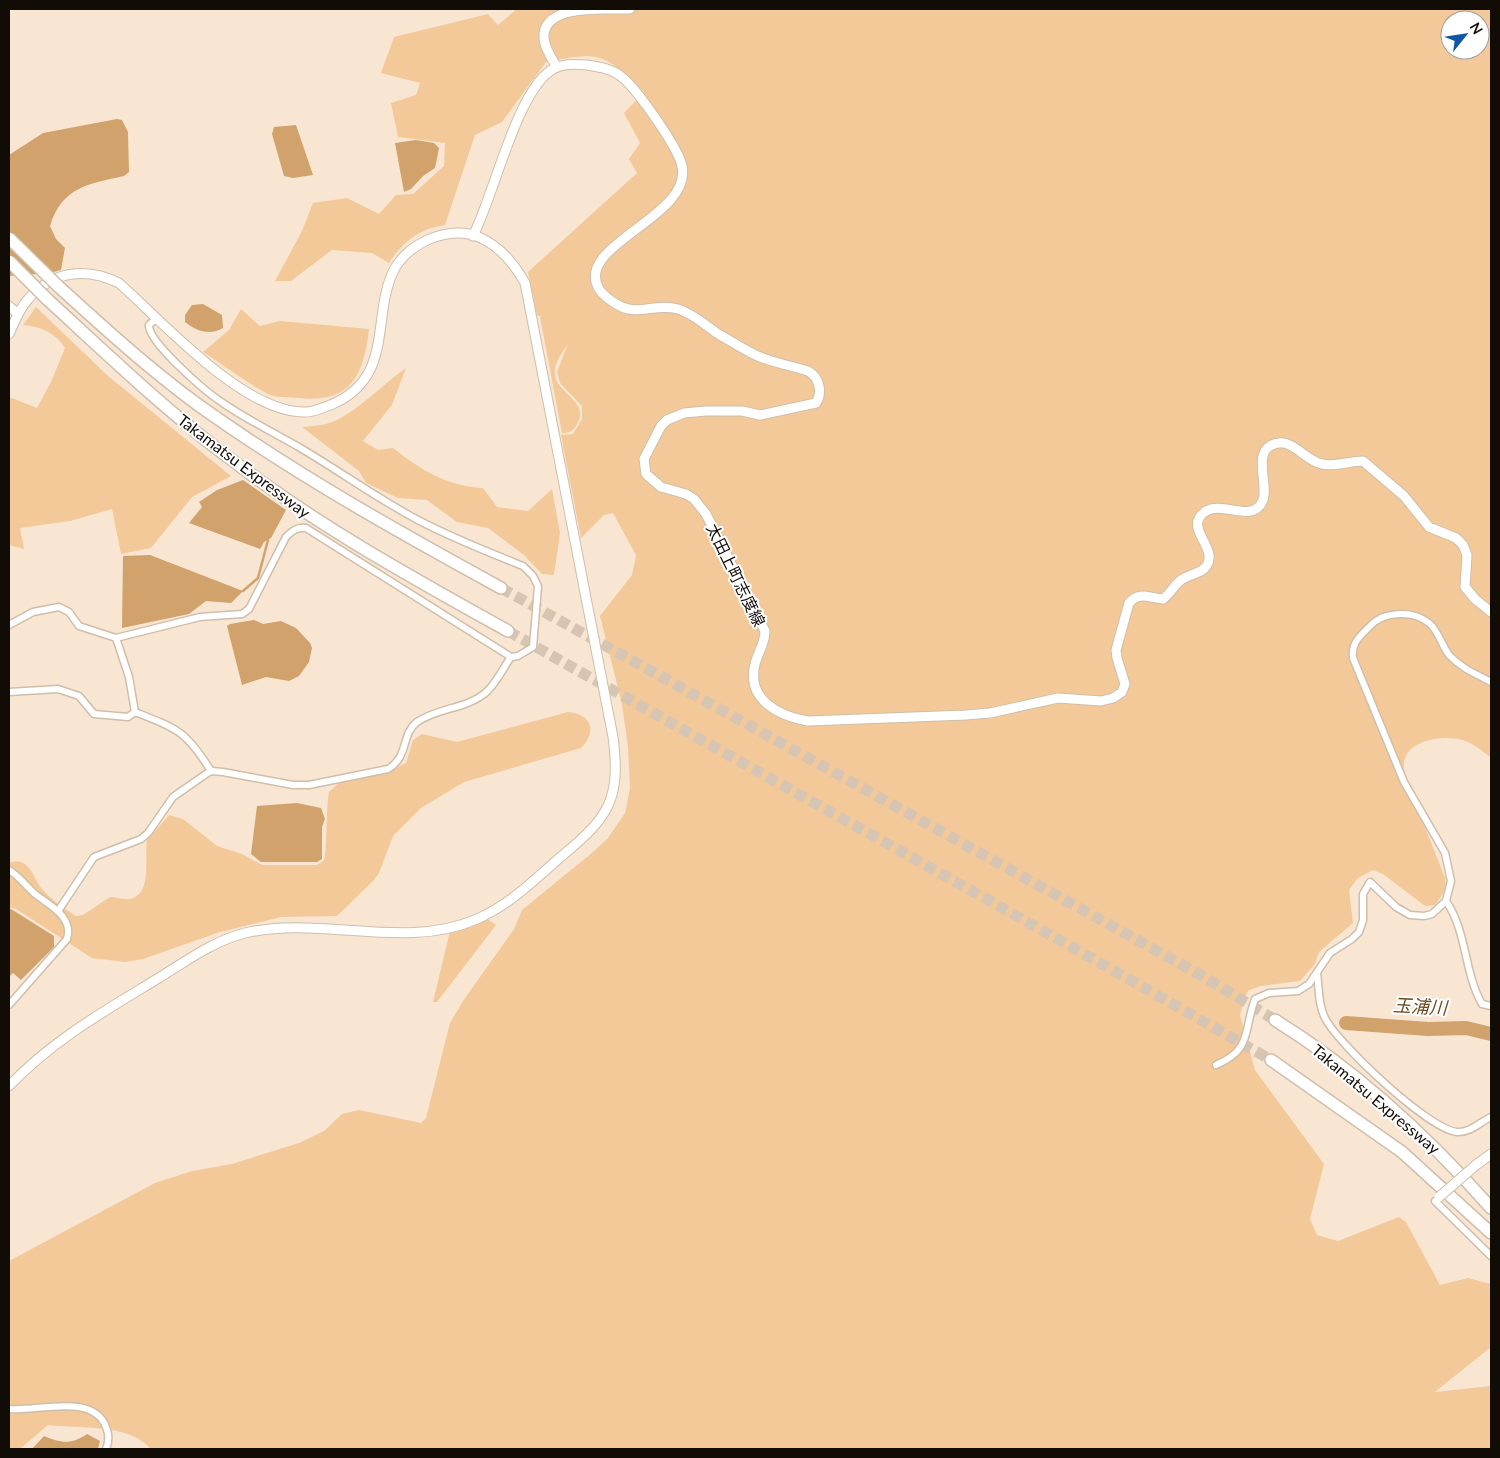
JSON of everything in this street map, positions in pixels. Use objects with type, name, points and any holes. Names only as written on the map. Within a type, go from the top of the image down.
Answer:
[{"type":"highway","name":"Takamatsu Expressway","points":[[9,238],[130,352],[196,403],[253,443],[406,536],[501,588]]},
{"type":"highway","name":"Takamatsu Expressway","points":[[9,261],[47,299],[154,398],[232,460],[357,546],[508,631]]},
{"type":"highway","name":"Takamatsu Expressway","points":[[1275,1020],[1299,1036],[1380,1099],[1438,1151],[1491,1208]]},
{"type":"highway","name":"Takamatsu Expressway","points":[[1271,1060],[1402,1152],[1491,1233]]},
{"type":"main road","points":[[473,236],[527,100],[543,77],[556,67],[544,41],[544,33],[553,19],[570,11],[630,9]]},
{"type":"main road","name":"太田上町志度線","points":[[556,67],[580,64],[609,70],[620,75],[636,92],[665,134],[682,165],[684,175],[681,186],[667,206],[620,241],[599,265],[596,282],[599,290],[622,308],[631,311],[662,307],[687,312],[718,334],[760,357],[808,371],[815,375],[819,388],[816,402],[760,415],[742,411],[706,410],[675,416],[661,426],[644,459],[646,474],[654,482],[661,487],[686,494],[694,499],[706,514],[765,631],[765,641],[758,657],[754,676],[759,694],[776,712],[789,718],[808,721],[966,715],[1058,698],[1094,701],[1112,698],[1122,692],[1125,684],[1116,658],[1116,650],[1129,603],[1134,597],[1141,595],[1163,599],[1182,579],[1203,570],[1207,566],[1208,552],[1197,528],[1198,520],[1202,514],[1216,507],[1243,512],[1256,509],[1262,503],[1264,495],[1262,458],[1271,445],[1278,443],[1286,443],[1306,458],[1321,464],[1332,466],[1363,460],[1371,465],[1404,496],[1429,527],[1456,538],[1463,545],[1466,555],[1465,587],[1474,599],[1491,612]]},
{"type":"main road","points":[[9,334],[26,302],[40,288],[71,273],[89,272],[105,276],[119,283],[224,378],[246,393],[268,404],[293,411],[307,412],[344,398],[357,389],[367,375],[378,353],[387,295],[393,271],[414,248],[443,235],[459,233],[480,238],[500,252],[517,269],[525,283],[613,737],[615,779],[614,791],[608,809],[585,836],[509,900],[480,918],[456,926],[424,932],[289,928],[265,929],[225,940],[65,1036],[30,1064],[9,1086]]},
{"type":"main road","points":[[9,306],[18,314]]},
{"type":"main road","points":[[1437,1199],[1491,1154]]},
{"type":"street","points":[[9,625],[33,612],[59,607],[69,612],[79,626],[116,638],[200,617],[242,614],[249,609],[286,537],[300,527],[306,528],[510,657],[518,656],[533,647],[538,586],[533,576],[522,566],[420,521],[364,490],[303,449],[221,402],[199,385],[155,340],[149,330],[149,325],[157,318]]},
{"type":"street","points":[[1216,1065],[1227,1060],[1240,1050],[1254,999],[1269,993],[1298,991],[1309,984],[1330,953],[1352,939],[1359,932],[1363,920],[1363,894],[1370,882],[1396,907],[1410,915],[1424,916],[1432,914],[1446,901],[1451,881],[1445,853],[1404,782],[1352,650],[1354,643],[1373,622],[1388,614],[1418,618],[1430,623],[1449,655],[1464,668],[1491,682]]},
{"type":"street","points":[[116,638],[129,677],[135,712]]},
{"type":"street","points":[[58,911],[94,857],[141,839],[148,833],[173,798],[211,771],[309,785],[388,769],[397,764],[402,757],[411,728],[417,722],[428,716],[465,704],[484,694],[510,657]]},
{"type":"street","points":[[9,692],[58,689],[79,696],[94,714],[128,717],[135,712]]},
{"type":"street","points":[[135,712],[172,727],[185,735],[211,771]]},
{"type":"street","points":[[9,870],[58,911],[68,926],[67,939],[9,1005]]},
{"type":"street","points":[[1446,901],[1450,907],[1463,944],[1474,991],[1482,1004],[1491,1006]]},
{"type":"street","points":[[1318,973],[1324,1018],[1335,1034],[1353,1055],[1408,1103],[1444,1128],[1457,1132],[1467,1131],[1491,1117]]},
{"type":"street","points":[[1437,1199],[1491,1256]]},
{"type":"street","points":[[9,1408],[63,1406],[81,1407],[93,1411],[105,1424],[108,1433],[106,1449]]},
{"type":"shaded area","points":[[517,9],[1491,9],[1491,758],[1466,741],[1448,738],[1423,742],[1410,750],[1404,762],[1406,779],[1445,878],[1445,889],[1440,899],[1435,905],[1425,906],[1383,874],[1373,870],[1358,878],[1349,890],[1353,923],[1319,952],[1315,964],[1300,981],[1261,986],[1249,990],[1240,1015],[1255,1070],[1324,1164],[1310,1219],[1317,1235],[1338,1241],[1399,1217],[1406,1222],[1440,1285],[1468,1278],[1491,1284],[1491,1347],[1435,1392],[1491,1386],[1491,1449],[151,1449],[142,1441],[117,1431],[48,1425],[20,1449],[9,1449],[9,1261],[155,1183],[192,1171],[232,1164],[299,1143],[324,1131],[342,1114],[359,1110],[421,1123],[426,1118],[450,1023],[463,1001],[514,929],[522,910],[608,838],[625,813],[630,788],[628,747],[622,704],[600,616],[632,575],[636,555],[613,513],[604,515],[581,538],[561,435],[573,434],[582,419],[582,406],[560,383],[557,372],[568,344],[557,363],[555,376],[558,383],[577,404],[580,416],[573,430],[562,433],[540,317],[542,317],[537,315],[528,272],[637,173],[629,159],[640,143],[624,113],[644,92],[620,69],[601,58],[591,56],[546,62],[502,122],[475,135],[445,225],[412,237],[400,248],[389,263],[372,253],[332,250],[291,281],[275,281],[302,231],[313,203],[347,198],[379,214],[396,195],[413,194],[444,166],[445,143],[398,137],[391,103],[416,95],[420,83],[381,73],[394,37],[488,14],[498,25]]},
{"type":"shaded area","points":[[117,119],[122,120],[128,132],[129,172],[124,176],[78,189],[69,195],[55,213],[50,226],[56,239],[65,248],[61,270],[50,273],[9,276],[9,155],[43,133]]},
{"type":"shaded area","points":[[296,125],[313,175],[293,178],[284,176],[272,134],[274,127]]},
{"type":"shaded area","points":[[416,140],[434,143],[439,148],[435,168],[423,176],[411,189],[404,192],[395,143]]},
{"type":"shaded area","points":[[203,304],[222,315],[223,328],[208,332],[194,328],[185,322],[185,315],[192,305]]},
{"type":"shaded area","points":[[36,307],[108,376],[231,476],[192,497],[151,548],[121,554],[112,509],[70,521],[20,528],[24,549],[9,545],[9,397],[37,408],[51,382],[65,348],[57,338],[47,331],[23,325]]},
{"type":"shaded area","points":[[241,309],[260,326],[280,321],[369,329],[363,360],[352,383],[342,391],[331,396],[316,399],[279,397],[268,394],[251,384],[203,352],[229,330]]},
{"type":"shaded area","points":[[406,368],[392,405],[363,441],[378,450],[393,448],[435,476],[457,484],[483,488],[497,507],[528,511],[552,489],[560,533],[554,575],[542,574],[524,555],[488,528],[457,522],[427,500],[398,498],[366,483],[359,471],[302,427],[323,425],[348,414]]},
{"type":"shaded area","points":[[243,480],[286,510],[271,538],[264,542],[260,549],[189,523],[202,507],[199,502],[217,490]]},
{"type":"shaded area","points":[[150,555],[243,591],[231,603],[206,601],[189,614],[122,628],[123,556]]},
{"type":"shaded area","points":[[254,620],[263,624],[281,621],[296,628],[310,643],[312,648],[309,662],[299,676],[289,681],[266,677],[242,685],[227,626]]},
{"type":"shaded area","points":[[568,712],[582,716],[590,724],[589,735],[581,748],[464,782],[421,808],[393,836],[379,873],[373,881],[337,916],[281,917],[220,932],[143,959],[125,962],[92,958],[16,909],[9,907],[9,863],[16,862],[22,862],[26,865],[45,893],[76,916],[83,915],[110,897],[129,899],[137,896],[142,891],[146,875],[147,840],[169,815],[183,819],[217,846],[242,854],[262,865],[317,865],[324,860],[325,856],[329,792],[339,783],[387,773],[406,763],[413,740],[422,734],[457,742]]},
{"type":"shaded area","points":[[297,803],[321,808],[325,819],[322,827],[322,859],[317,862],[261,862],[251,854],[257,806]]},
{"type":"shaded area","points":[[11,909],[54,936],[54,947],[21,980],[13,973],[9,977],[9,910]]},
{"type":"shaded area","points":[[486,918],[496,925],[437,1002],[433,1002],[450,931]]},
{"type":"shaded area","points":[[87,1434],[100,1441],[98,1449],[32,1449],[44,1436],[66,1442],[76,1440]]},
{"type":"waterway","points":[[243,591],[258,578],[268,540]]},
{"type":"waterway","name":"玉浦川","points":[[1346,1023],[1428,1029],[1466,1028],[1491,1034]]},
{"type":"tunnel","points":[[501,588],[1206,978],[1275,1020]]},
{"type":"tunnel","points":[[508,631],[1271,1060]]}]
